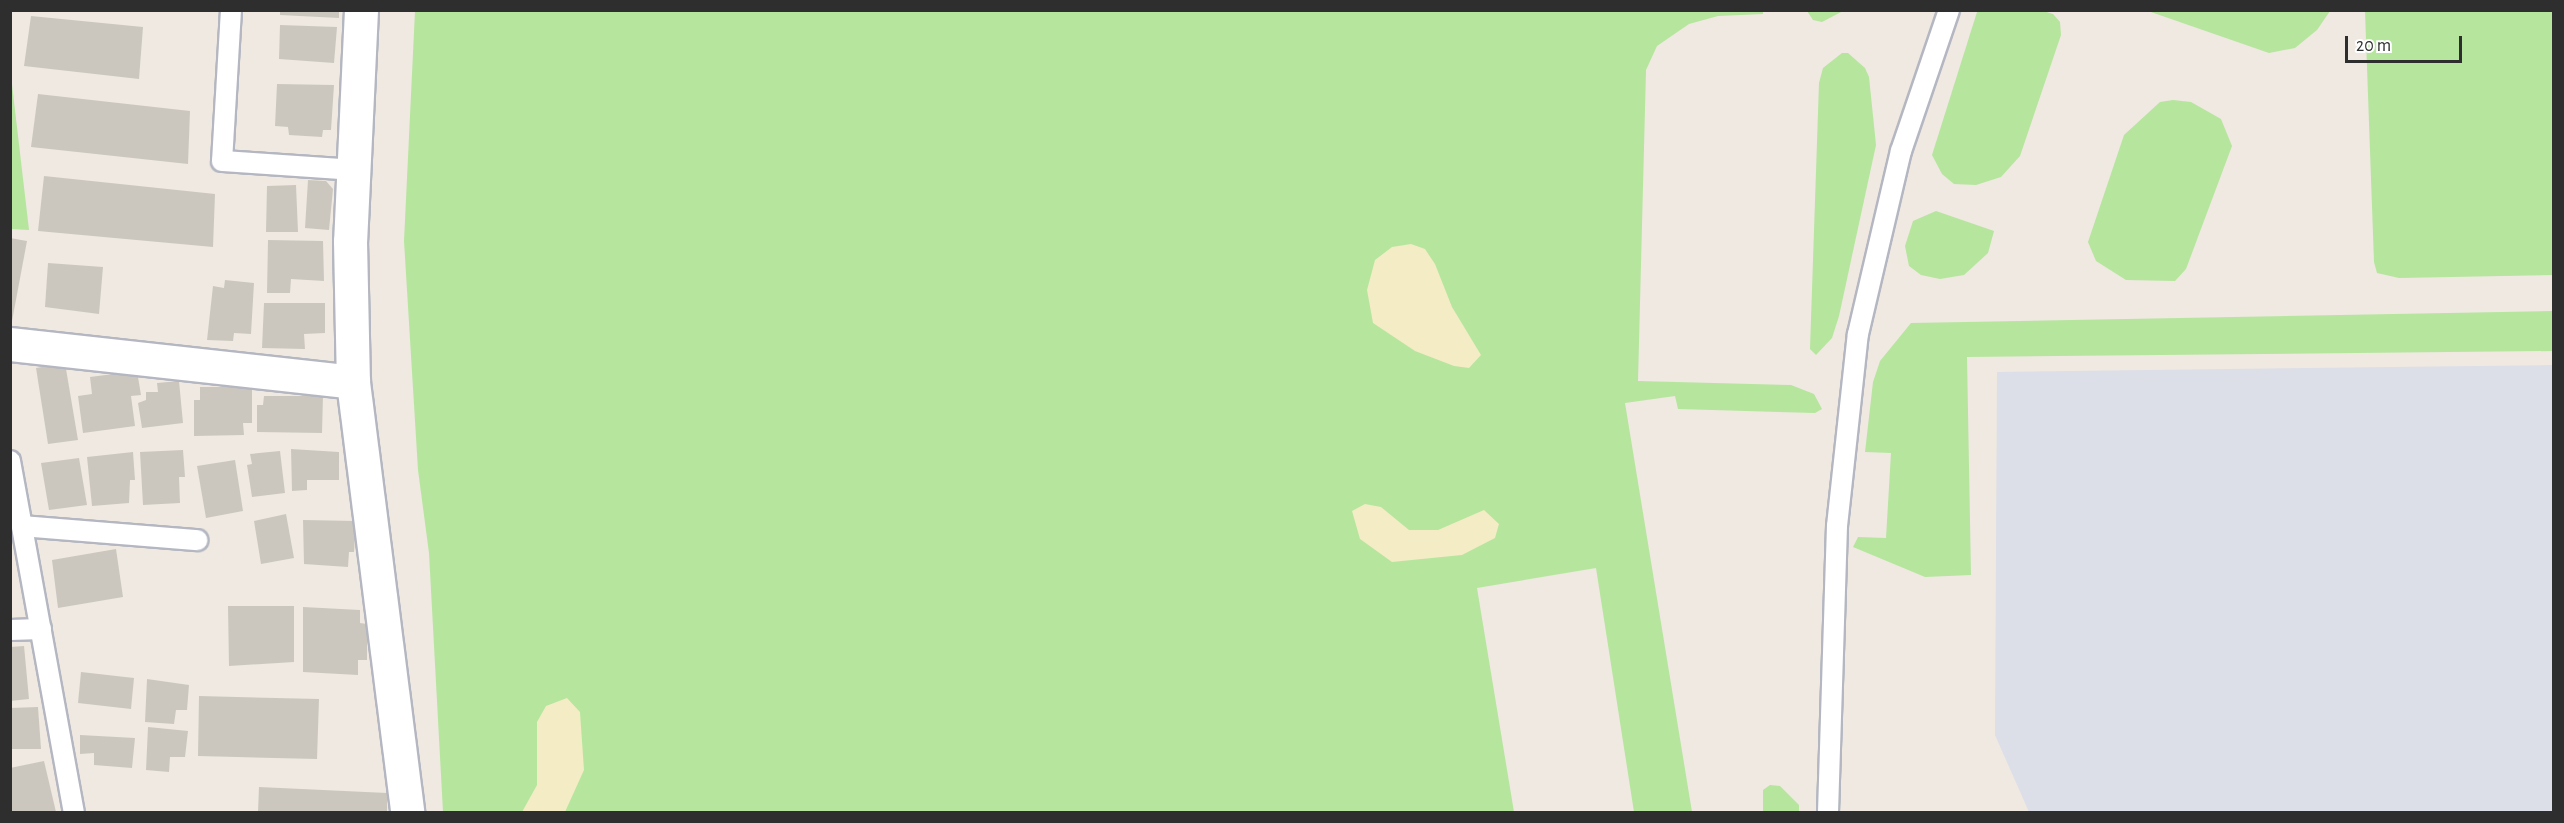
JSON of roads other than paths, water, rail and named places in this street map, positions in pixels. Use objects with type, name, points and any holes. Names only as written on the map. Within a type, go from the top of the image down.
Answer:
[{"type":"street","points":[[361,10],[350,241],[353,382],[407,813]]},
{"type":"street","points":[[10,344],[353,382]]},
{"type":"lane","points":[[231,10],[222,161],[353,170]]},
{"type":"lane","points":[[1828,813],[1837,526],[1858,334],[1901,151],[1949,10]]},
{"type":"lane","points":[[10,462],[74,813]]},
{"type":"lane","points":[[22,526],[197,540]]},
{"type":"lane","points":[[10,630],[41,629]]}]
